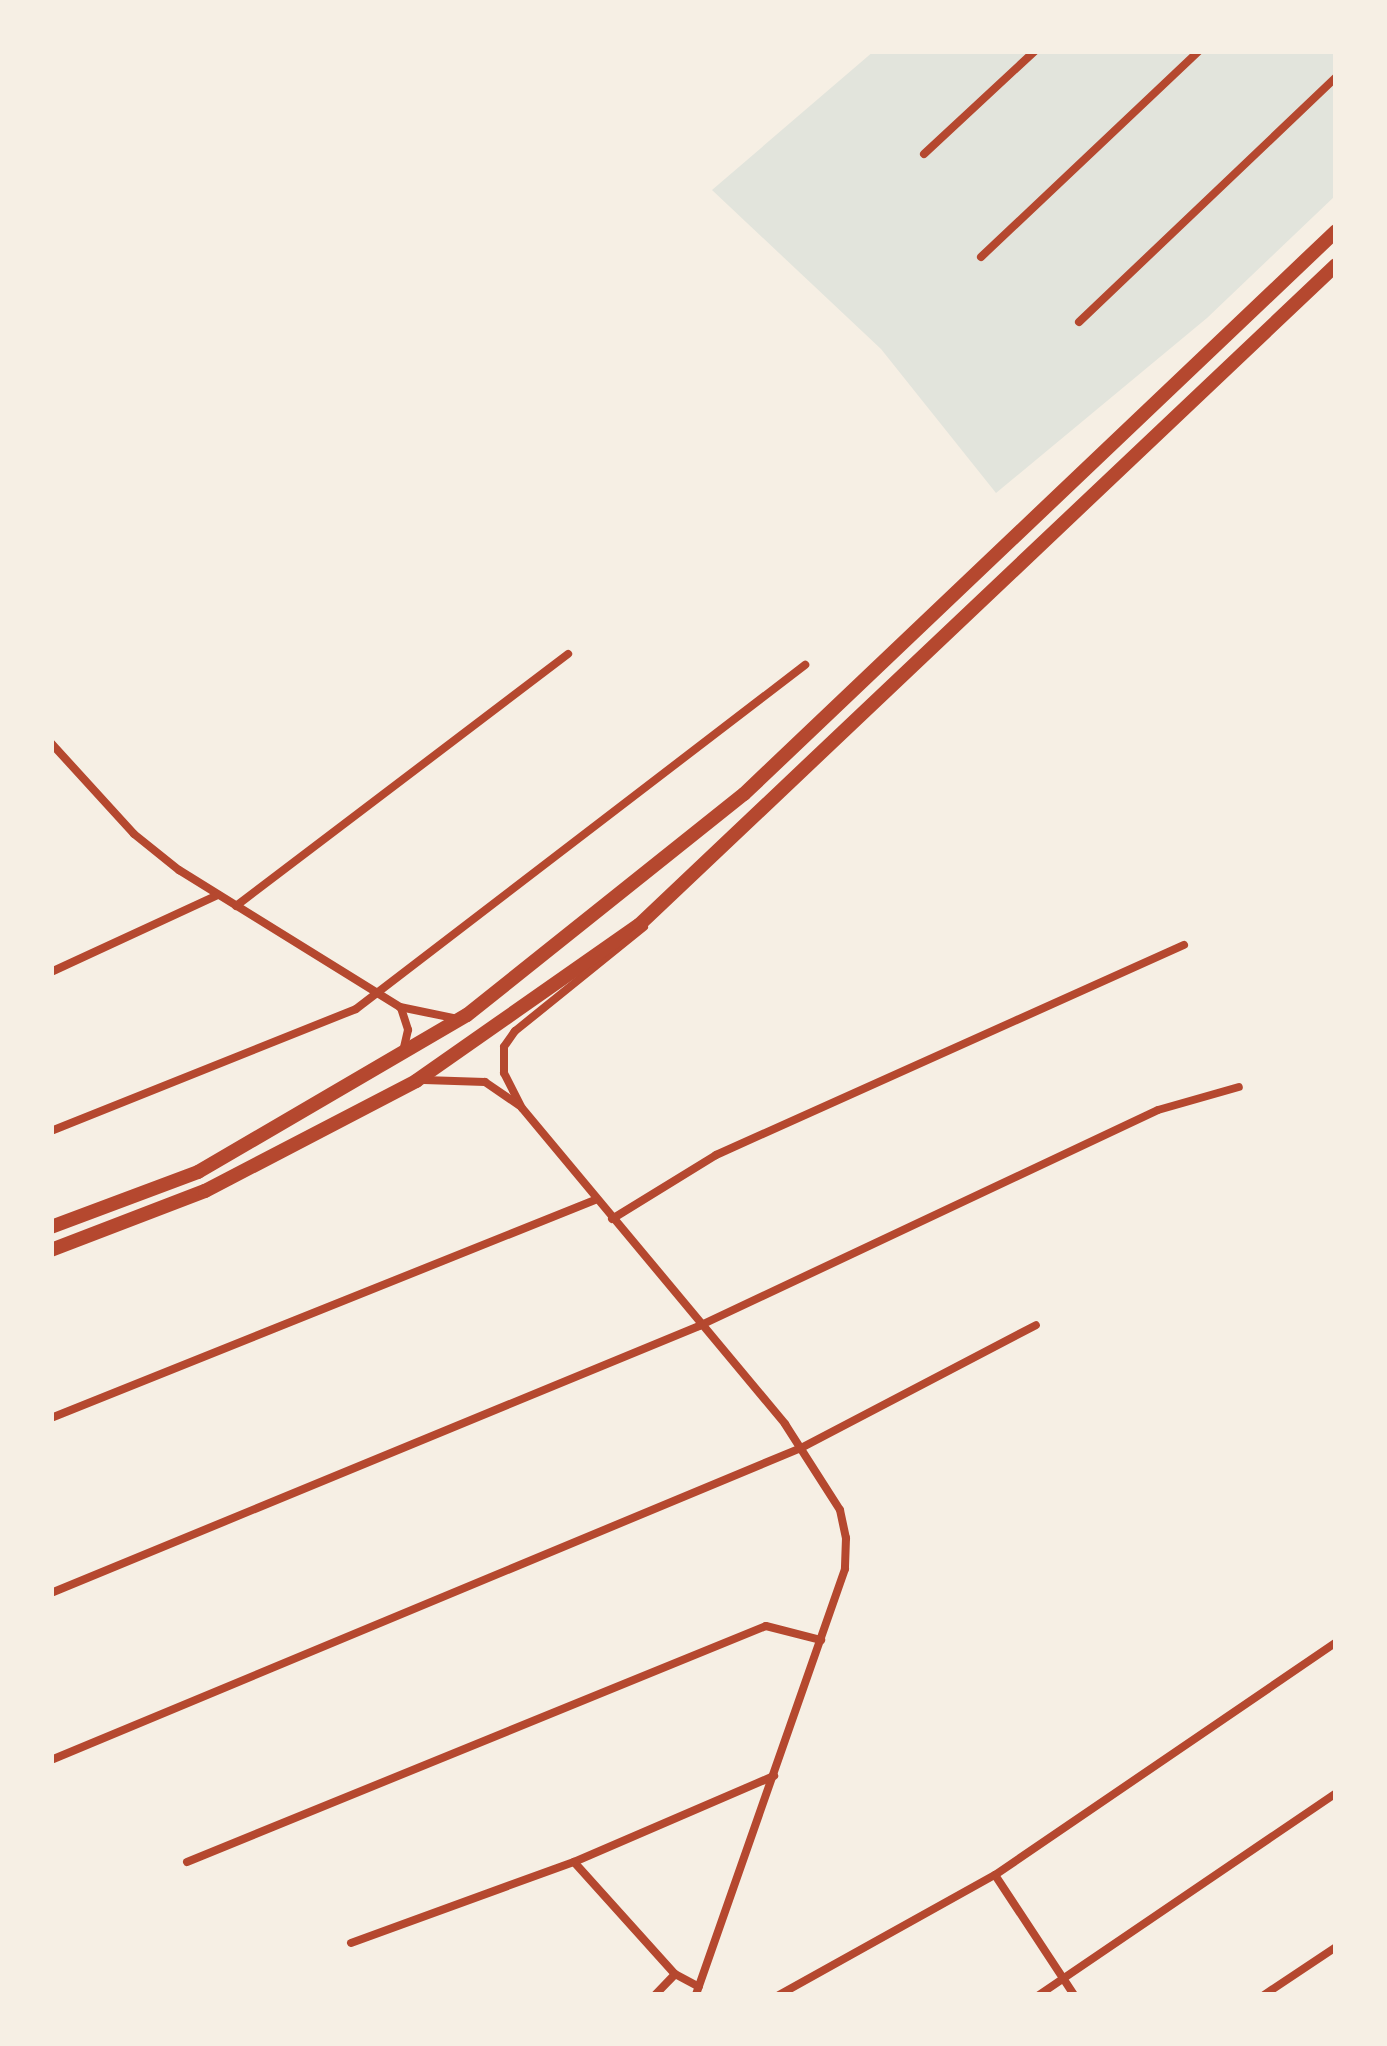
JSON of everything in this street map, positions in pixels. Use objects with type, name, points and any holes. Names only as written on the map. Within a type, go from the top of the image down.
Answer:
[{"type":"main road","points":[[51,1227],[198,1172],[398,1061],[467,1015],[744,794],[1336,231]]},
{"type":"main road","points":[[51,1250],[205,1192],[416,1081],[668,898],[1336,266]]},
{"type":"street","points":[[924,154],[1036,51]]},
{"type":"street","points":[[981,257],[1199,51]]},
{"type":"street","points":[[1079,322],[1336,77]]},
{"type":"street","points":[[236,905],[417,776],[568,654]]},
{"type":"street","points":[[51,1131],[356,1009],[805,665]]},
{"type":"street","points":[[51,743],[134,834],[236,905],[383,990],[400,1007],[408,1030],[398,1061]]},
{"type":"street","points":[[51,972],[220,894]]},
{"type":"street","points":[[574,1862],[674,1974],[698,1991],[845,1569],[846,1538],[840,1510],[801,1448],[522,1108],[504,1073],[504,1047],[630,943],[668,898]]},
{"type":"street","points":[[612,1219],[716,1155],[1184,945]]},
{"type":"street","points":[[400,1007],[444,1019],[467,1015]]},
{"type":"street","points":[[416,1081],[485,1082],[522,1108]]},
{"type":"street","points":[[51,1593],[699,1326],[1158,1110],[1239,1088]]},
{"type":"street","points":[[51,1418],[596,1200]]},
{"type":"street","points":[[51,1760],[801,1448],[1036,1325]]},
{"type":"street","points":[[187,1862],[766,1626],[820,1640]]},
{"type":"street","points":[[779,1995],[995,1875],[1336,1642]]},
{"type":"street","points":[[351,1942],[574,1862],[775,1775]]},
{"type":"street","points":[[1039,1995],[1336,1793]]},
{"type":"street","points":[[995,1875],[1073,1995]]},
{"type":"street","points":[[1264,1995],[1336,1946]]},
{"type":"street","points":[[656,1995],[674,1974]]},
{"type":"shaded area","points":[[874,51],[1336,51],[1336,195],[1207,318],[996,493],[881,349],[712,190]]}]
